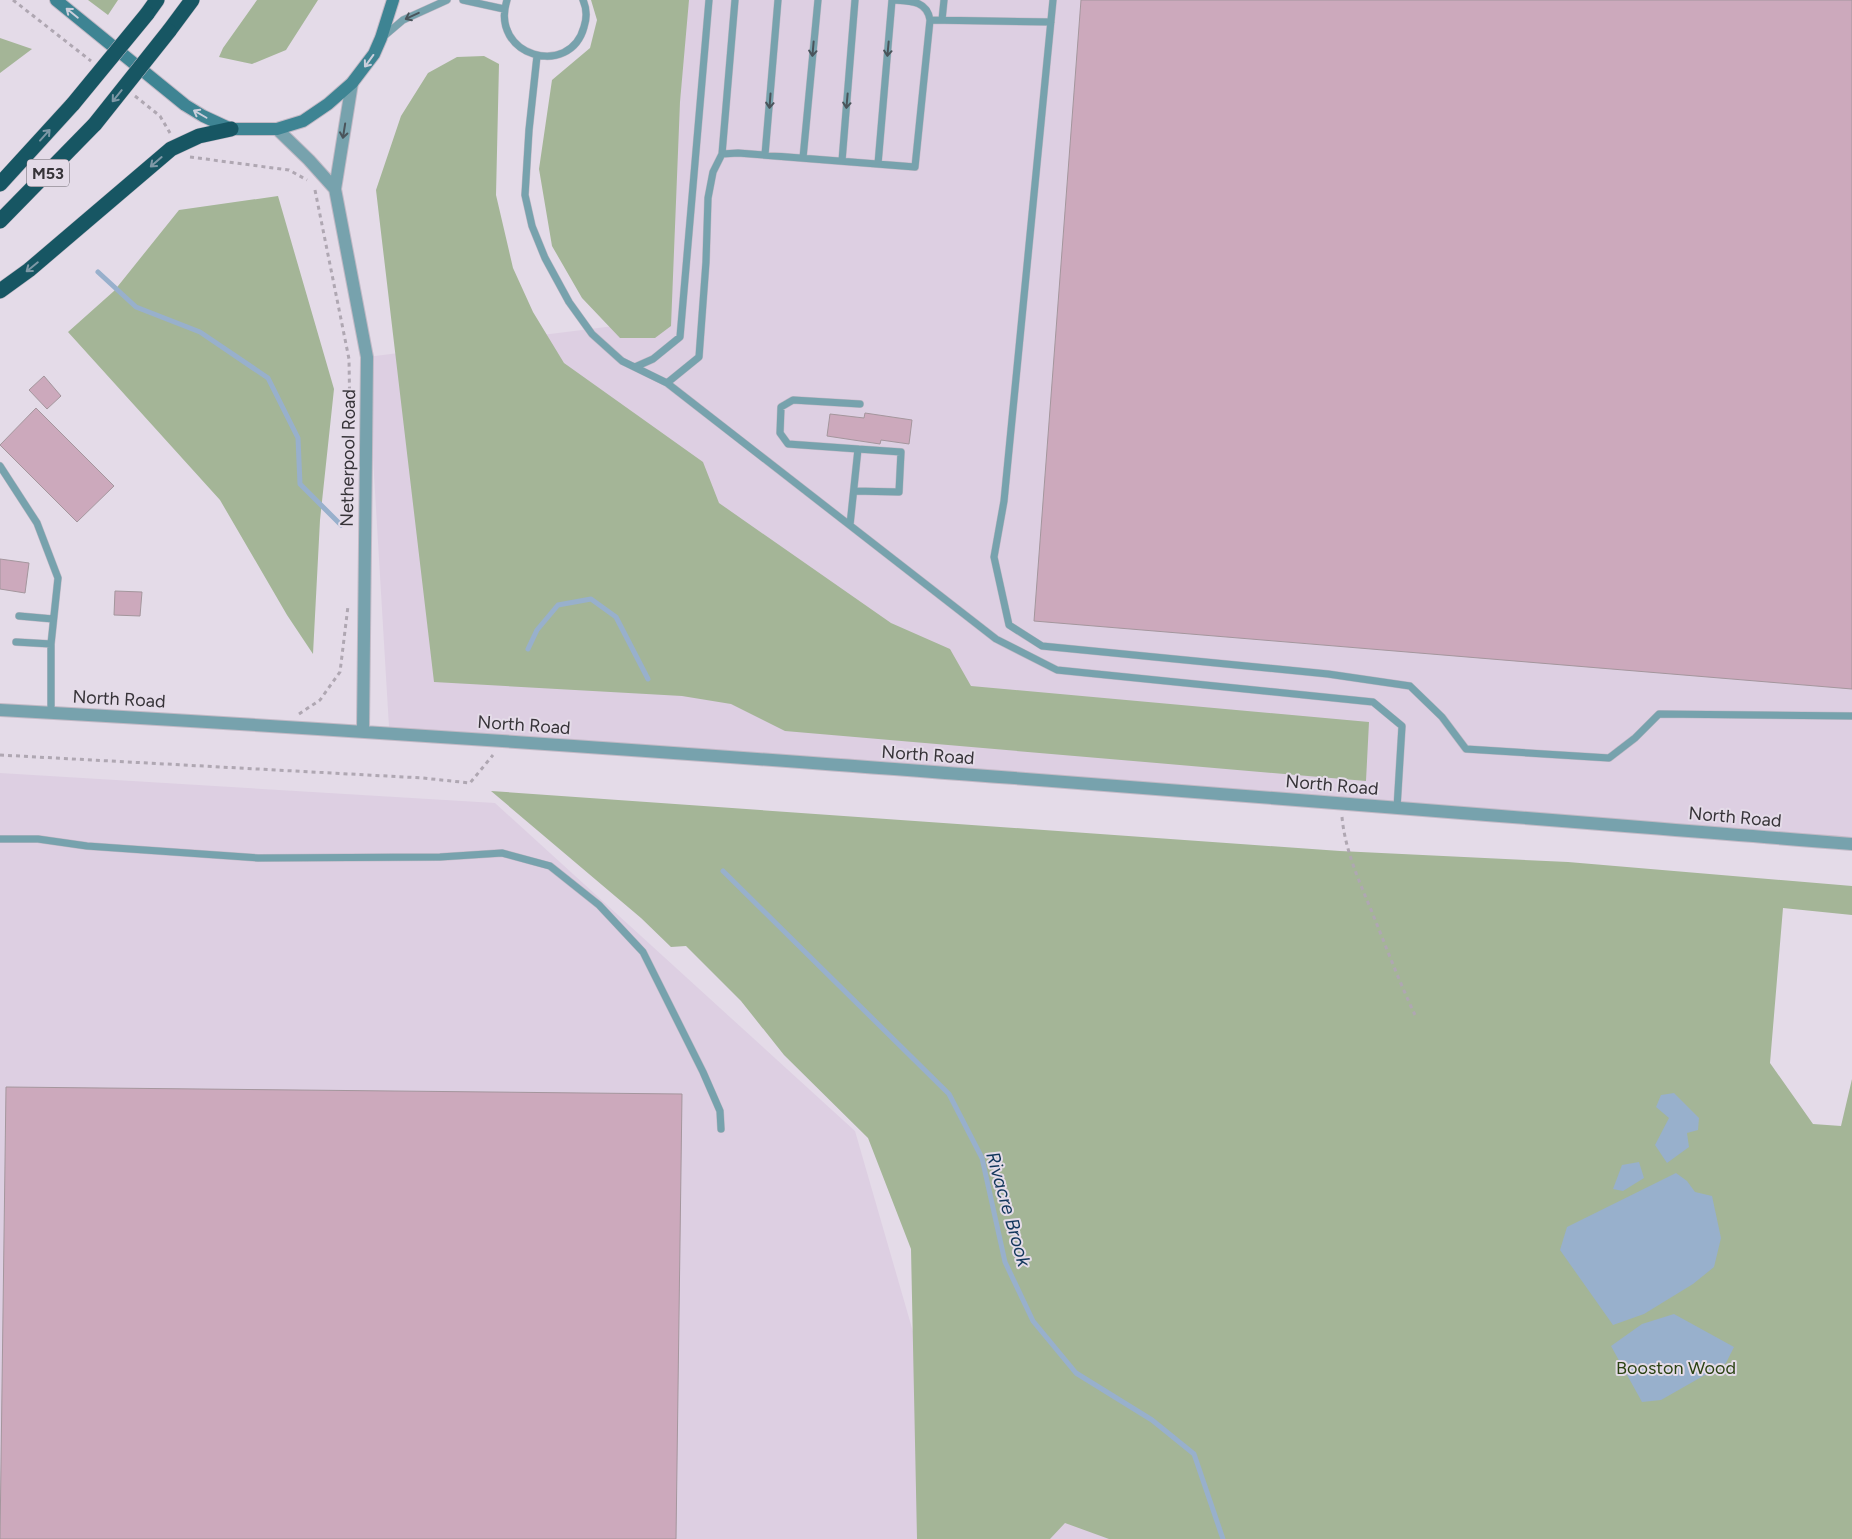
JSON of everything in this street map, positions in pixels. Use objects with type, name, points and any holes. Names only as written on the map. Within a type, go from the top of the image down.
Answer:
[{"type":"highway","name":"M53","points":[[0,184],[73,104],[157,0]]},
{"type":"highway","name":"M53","points":[[0,221],[95,124],[192,0]]},
{"type":"highway","points":[[0,290],[29,270],[171,149],[199,136],[231,129]]},
{"type":"main road","points":[[56,0],[186,105],[203,116],[231,129],[276,129],[303,121],[328,104],[352,83],[374,54],[393,0]]},
{"type":"street","name":"Netherpool Road","points":[[352,83],[335,189],[367,357],[362,730]]},
{"type":"street","points":[[276,129],[309,160],[335,189]]},
{"type":"street","name":"North Road","points":[[0,710],[362,730],[1852,844]]},
{"type":"lane","points":[[381,38],[403,20],[447,0]]},
{"type":"lane","points":[[463,0],[504,9]]},
{"type":"lane","points":[[507,0],[504,9],[504,22],[508,34],[515,44],[525,52],[537,56],[551,56],[564,52],[575,44],[582,32],[586,19],[583,0]]},
{"type":"lane","points":[[635,367],[653,359],[680,337],[709,0]]},
{"type":"lane","points":[[667,383],[699,357],[706,262],[708,198],[713,172],[722,154],[735,0]]},
{"type":"lane","points":[[766,155],[778,0]]},
{"type":"lane","points":[[803,158],[818,0]]},
{"type":"lane","points":[[842,162],[856,0]]},
{"type":"lane","points":[[722,154],[738,153],[915,167],[930,20],[924,6],[916,2],[893,0],[878,164]]},
{"type":"lane","points":[[942,20],[944,0]]},
{"type":"lane","points":[[1053,0],[1004,501],[994,557],[1009,625],[1042,646],[1328,674],[1410,686],[1442,717],[1466,749],[1609,758],[1634,738],[1659,714],[1852,716]]},
{"type":"lane","points":[[930,20],[1051,22]]},
{"type":"lane","points":[[537,56],[529,130],[525,195],[532,226],[545,258],[569,302],[592,334],[622,361],[667,383],[996,639],[1057,670],[1373,702],[1402,726],[1397,808]]},
{"type":"lane","points":[[854,491],[898,492],[901,452],[788,444],[780,432],[782,407],[793,400],[860,404]]},
{"type":"lane","points":[[850,525],[858,449]]},
{"type":"lane","points":[[0,466],[37,523],[58,578],[51,644],[51,713]]},
{"type":"lane","points":[[18,616],[53,619]]},
{"type":"lane","points":[[16,642],[51,644]]},
{"type":"lane","points":[[0,839],[38,840],[87,846],[258,858],[440,857],[502,853],[550,866],[599,905],[643,952],[703,1072],[720,1111],[721,1129]]},
{"type":"path","points":[[13,0],[97,66]]},
{"type":"path","points":[[128,91],[160,116],[178,146],[190,157],[289,170],[314,184],[349,359],[350,426]]},
{"type":"path","points":[[296,715],[320,700],[340,672],[350,598]]},
{"type":"path","points":[[0,755],[423,778],[470,783],[504,741]]},
{"type":"path","points":[[1341,804],[1343,833],[1358,878],[1400,984],[1416,1015]]},
{"type":"shaded area","points":[[688,0],[1852,0],[1852,844],[389,727],[367,357],[662,320]]},
{"type":"shaded area","points":[[0,773],[495,803],[855,1131],[929,1387],[1128,1539],[0,1539]]},
{"type":"green space","points":[[88,0],[118,0],[108,15]]},
{"type":"green space","points":[[257,0],[318,0],[286,50],[252,64],[219,57],[223,48]]},
{"type":"green space","points":[[591,0],[689,0],[680,102],[671,326],[655,338],[620,338],[582,298],[552,246],[539,169],[552,80],[590,48],[597,20]]},
{"type":"green space","points":[[0,38],[32,49],[0,73]]},
{"type":"green space","points":[[484,56],[499,64],[496,195],[513,268],[533,312],[564,363],[703,462],[719,503],[891,623],[950,649],[971,686],[1369,722],[1366,781],[785,731],[731,704],[682,696],[434,682],[376,190],[401,116],[428,73],[457,57]]},
{"type":"green space","points":[[278,196],[334,389],[320,520],[313,654],[287,615],[220,500],[68,332],[114,291],[179,210]]},
{"type":"green space","name":"Booston Wood","points":[[491,791],[1340,851],[1568,862],[1852,886],[1852,915],[1783,908],[1770,1063],[1813,1124],[1841,1126],[1852,1079],[1852,1539],[1109,1539],[1065,1523],[1050,1539],[917,1539],[911,1249],[868,1138],[784,1055],[741,1001],[686,946],[671,947],[641,918]]},
{"type":"water","points":[[1674,1093],[1699,1118],[1698,1130],[1687,1133],[1689,1147],[1667,1163],[1655,1145],[1669,1118],[1656,1107],[1661,1095]]},
{"type":"water","points":[[1639,1162],[1644,1178],[1623,1191],[1613,1189],[1622,1165]]},
{"type":"water","points":[[1676,1173],[1687,1181],[1695,1192],[1712,1196],[1721,1238],[1714,1267],[1693,1284],[1644,1314],[1613,1325],[1560,1250],[1567,1227]]},
{"type":"water","points":[[1674,1314],[1734,1347],[1726,1363],[1661,1400],[1642,1402],[1611,1346],[1642,1324]]},
{"type":"building","points":[[1081,0],[1852,0],[1852,689],[1034,621]]},
{"type":"building","points":[[44,376],[61,396],[47,409],[29,390]]},
{"type":"building","points":[[36,408],[114,486],[77,522],[0,445]]},
{"type":"building","points":[[865,413],[912,420],[909,444],[881,440],[880,444],[827,436],[830,414],[864,418]]},
{"type":"building","points":[[0,559],[29,563],[25,593],[0,589]]},
{"type":"building","points":[[115,591],[142,592],[140,616],[114,615]]},
{"type":"building","points":[[6,1087],[682,1094],[676,1539],[0,1539]]},
{"type":"waterway","name":"Rivacre Brook","points":[[98,272],[136,307],[200,332],[268,378],[298,438],[300,484],[341,525]]},
{"type":"waterway","points":[[528,649],[537,630],[558,605],[591,599],[616,617],[648,679]]},
{"type":"waterway","name":"Rivacre Brook","points":[[723,871],[949,1094],[982,1158],[1005,1262],[1033,1321],[1076,1373],[1152,1420],[1194,1454],[1223,1539]]}]
